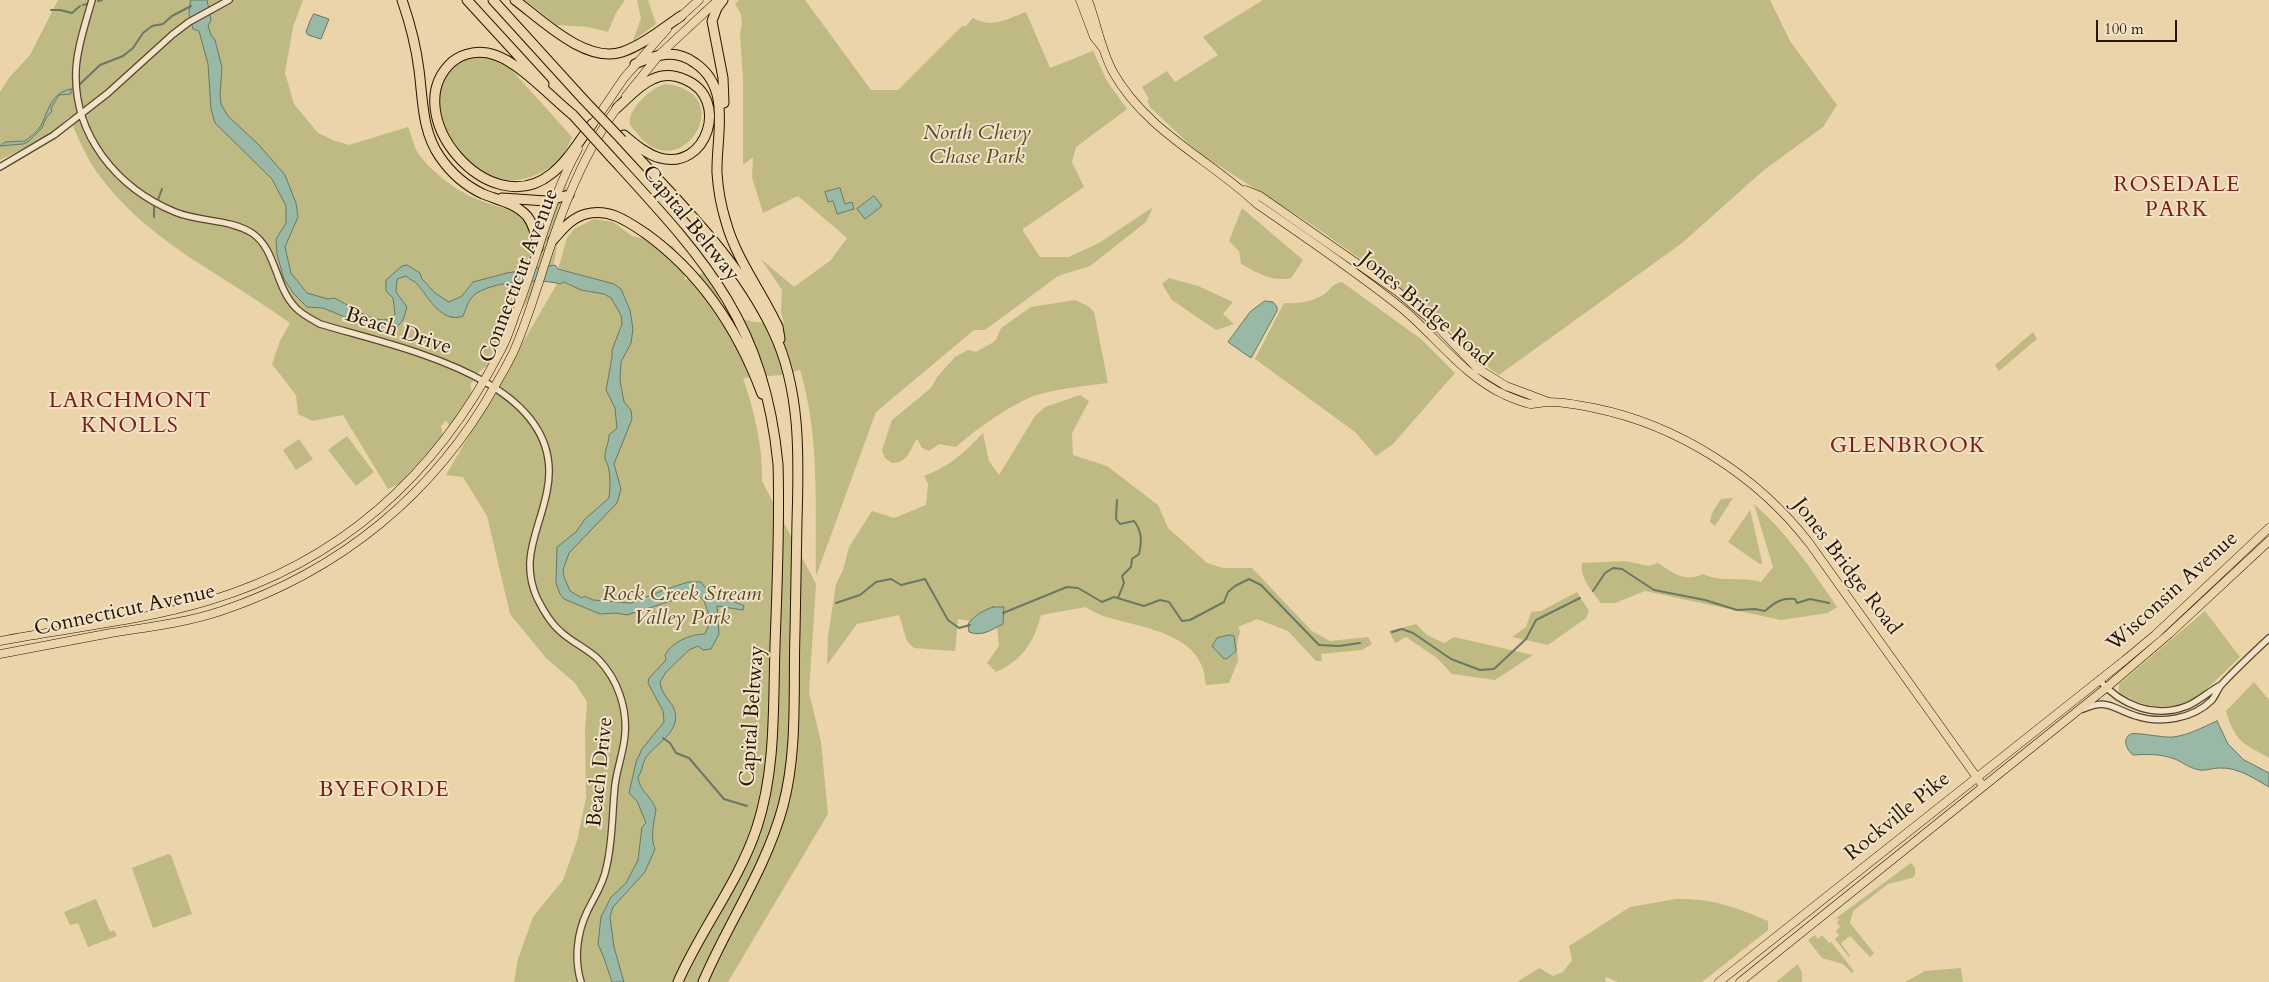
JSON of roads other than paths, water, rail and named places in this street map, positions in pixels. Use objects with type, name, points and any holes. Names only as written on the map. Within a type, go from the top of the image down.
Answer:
[{"type":"highway","points":[[402,0],[414,41],[423,114],[432,144],[440,158],[461,180],[484,194],[516,207],[526,216],[534,231],[537,252]]},
{"type":"highway","name":"Capital Beltway","points":[[466,0],[693,249],[726,295],[739,318],[758,363],[775,434],[779,494],[773,724],[769,774],[757,827],[748,850],[678,982]]},
{"type":"highway","name":"Capital Beltway","points":[[493,0],[583,99],[623,138],[728,258],[760,306],[781,349],[790,378],[798,461],[793,722],[788,780],[775,832],[765,856],[703,982]]},
{"type":"highway","points":[[515,0],[585,50],[605,54],[615,54],[630,49],[681,16]]},
{"type":"highway","points":[[717,153],[724,110],[724,90],[712,21],[717,8],[723,0]]},
{"type":"highway","points":[[573,116],[514,64],[494,54],[476,52],[456,59],[443,73],[436,94],[438,118],[453,153],[471,170],[506,186],[531,184],[550,175],[565,160],[592,124]]},
{"type":"highway","points":[[635,64],[660,54],[675,54],[691,60],[701,67],[715,84],[719,110],[718,188],[726,223],[744,263],[778,327],[781,349]]},
{"type":"highway","points":[[617,108],[646,82],[664,76],[673,76],[690,81],[704,95],[708,104],[710,114],[708,133],[698,148],[681,158],[660,158],[649,154],[623,138]]},
{"type":"highway","points":[[494,197],[546,201],[569,195]]},
{"type":"highway","points":[[553,240],[573,220],[587,214],[599,212],[620,217],[668,251],[696,278],[733,329],[758,383],[775,434]]},
{"type":"main road","name":"Connecticut Avenue","points":[[0,641],[133,618],[207,602],[247,588],[286,570],[345,536],[404,488],[464,416],[502,348],[522,297],[555,199],[575,154],[592,124],[635,64],[681,16],[700,0]]},
{"type":"main road","name":"Connecticut Avenue","points":[[0,654],[188,620],[221,611],[291,581],[344,552],[385,521],[419,489],[455,447],[478,415],[494,388],[513,354],[536,294],[569,195],[587,158],[617,108],[660,54],[718,0]]},
{"type":"main road","name":"Jones Bridge Road","points":[[1080,0],[1094,37],[1102,47],[1114,74],[1136,104],[1186,150],[1240,188],[1260,196],[1335,254],[1506,396],[1531,404],[1548,402],[1594,408],[1651,424],[1724,464],[1755,485],[1783,511],[1805,537],[1982,786]]},
{"type":"main road","name":"Jones Bridge Road","points":[[1088,0],[1101,35],[1102,47]]},
{"type":"main road","name":"Jones Bridge Road","points":[[1335,254],[1398,292],[1430,319],[1475,371]]},
{"type":"main road","name":"Wisconsin Avenue","points":[[2106,688],[2269,528]]},
{"type":"main road","name":"Wisconsin Avenue","points":[[2099,680],[2157,638],[2222,585],[2268,543]]},
{"type":"main road","points":[[286,570],[291,581]]},
{"type":"main road","points":[[2216,578],[2222,585]]},
{"type":"main road","name":"Rockville Pike","points":[[1719,982],[2099,680]]},
{"type":"main road","name":"Rockville Pike","points":[[1740,982],[2106,688]]},
{"type":"street","name":"Beach Drive","points":[[92,0],[76,62],[80,115],[100,153],[122,179],[148,198],[176,212],[240,227],[252,233],[268,251],[284,292],[295,307],[309,318],[345,332],[427,355],[483,382],[494,388],[528,415],[544,444],[549,464],[548,485],[544,506],[533,534],[530,554],[532,584],[536,596],[561,632],[599,660],[614,682],[624,710],[625,737],[615,783],[607,867],[602,883],[586,913],[578,937],[576,956],[581,982]]},
{"type":"street","points":[[0,167],[39,145],[80,115],[189,22],[229,0]]},
{"type":"street","points":[[2261,536],[2268,543]]},
{"type":"street","points":[[2073,714],[2094,705],[2106,703],[2146,718],[2177,718],[2188,714],[2208,702],[2220,685],[2269,638]]},
{"type":"street","points":[[2099,680],[2116,697],[2130,705],[2161,711],[2174,710],[2188,705],[2220,685]]},
{"type":"waterway","points":[[98,1],[102,0]]},
{"type":"waterway","points":[[83,5],[87,4]]},
{"type":"waterway","points":[[51,10],[72,13],[80,6]]},
{"type":"waterway","points":[[79,85],[100,65],[123,56],[133,48],[143,33],[152,26],[163,24],[172,16],[191,6]]},
{"type":"waterway","points":[[158,200],[162,189]]},
{"type":"waterway","points":[[154,207],[154,217]]},
{"type":"waterway","points":[[1117,500],[1116,519],[1120,524],[1134,521],[1139,529],[1141,540],[1139,554],[1132,559],[1131,567],[1122,576],[1124,583],[1118,598]]},
{"type":"waterway","points":[[1593,591],[1605,573],[1613,568],[1622,569],[1654,590],[1705,600],[1737,610],[1755,609],[1765,611],[1778,601],[1786,599],[1795,599],[1797,603],[1810,599],[1829,603]]},
{"type":"waterway","points":[[836,603],[860,595],[876,582],[891,579],[901,585],[925,579],[948,620],[959,628],[970,625]]},
{"type":"waterway","points":[[1003,613],[1067,587],[1078,588],[1102,602],[1114,597],[1144,606],[1160,600],[1169,602],[1182,621],[1190,620],[1224,602],[1228,592],[1249,579],[1261,585],[1319,645],[1339,646],[1360,643]]},
{"type":"waterway","points":[[1392,632],[1402,629],[1413,633],[1451,659],[1480,670],[1494,669],[1526,639],[1536,620],[1580,598]]},
{"type":"waterway","points":[[663,738],[670,743],[676,753],[689,758],[724,799],[747,806]]},
{"type":"district","name":"ROSEDALE PARK","points":[[2177,199]]},
{"type":"district","name":"LARCHMONT KNOLLS","points":[[130,415]]},
{"type":"district","name":"GLENBROOK","points":[[1908,447]]},
{"type":"district","name":"BYEFORDE","points":[[384,791]]},
{"type":"park label","name":"North Chevy Chase Park","points":[[977,146]]},
{"type":"park label","name":"Rock Creek Stream Valley Park","points":[[682,607]]}]
